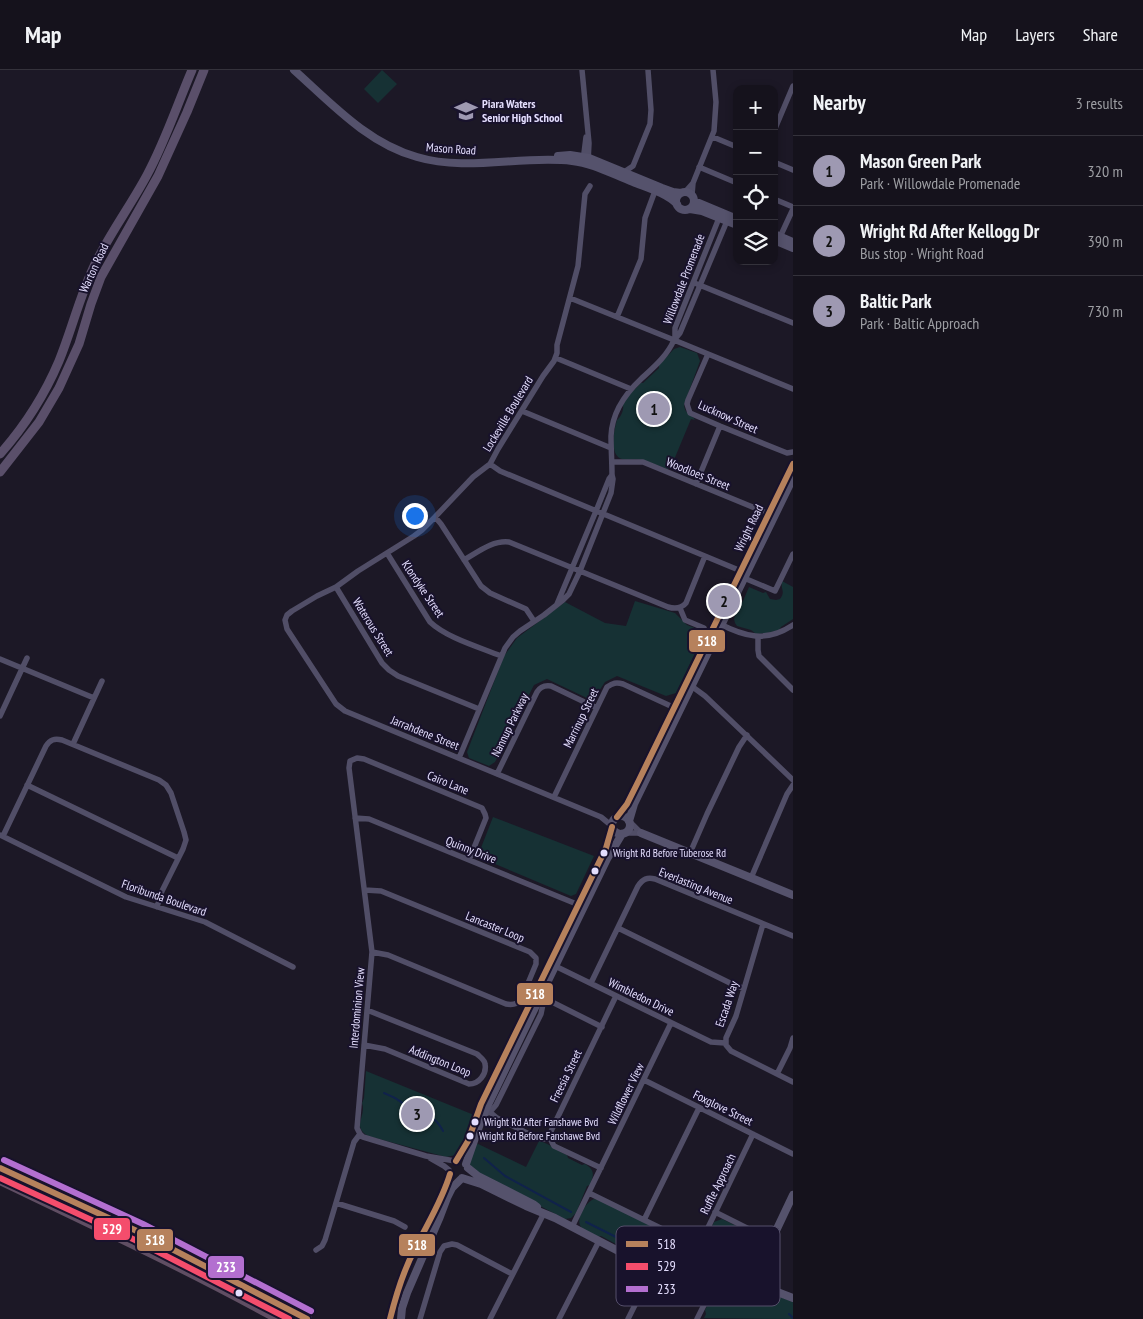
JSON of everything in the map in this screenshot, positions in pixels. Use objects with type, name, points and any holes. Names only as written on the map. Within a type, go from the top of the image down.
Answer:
[{"type":"highway","points":[[0,1168],[140,1232],[278,1302],[307,1319]]},
{"type":"highway","points":[[0,1180],[153,1254],[280,1319]]},
{"type":"main road","name":"Warton Road","points":[[0,454],[32,412],[47,386],[61,355],[89,278],[110,237],[147,176],[192,70]]},
{"type":"main road","name":"Warton Road","points":[[0,472],[39,422],[60,388],[79,344],[96,286],[158,176],[204,70]]},
{"type":"main road","name":"Mason Road","points":[[294,70],[369,135],[394,149],[417,158],[450,163],[546,159],[586,160],[624,172],[673,192],[688,195],[733,217]]},
{"type":"main road","name":"Mason Road","points":[[586,160],[668,197],[682,210],[690,209]]},
{"type":"main road","points":[[677,204],[676,199],[688,195],[693,206],[690,209],[702,211],[733,223]]},
{"type":"main road","points":[[110,237],[120,242]]},
{"type":"main road","points":[[778,238],[793,242]]},
{"type":"main road","points":[[778,238],[793,248]]},
{"type":"main road","name":"Wright Road","points":[[772,515],[793,464]]},
{"type":"main road","name":"Wright Road","points":[[629,822],[634,804],[718,624],[772,515],[793,478]]},
{"type":"main road","name":"Wright Road","points":[[616,817],[629,799],[674,708],[689,685]]},
{"type":"main road","points":[[390,1319],[398,1286],[417,1242],[441,1196],[451,1165],[456,1161],[468,1141],[481,1104],[552,965],[607,859],[623,834],[629,829],[629,822],[625,817],[616,817],[612,821],[606,848],[552,965],[542,1000],[487,1113],[467,1166],[466,1174],[452,1188],[447,1198],[407,1293],[400,1319]]},
{"type":"main road","points":[[612,827],[615,832],[623,834]]},
{"type":"main road","points":[[641,833],[793,896]]},
{"type":"main road","points":[[456,1161],[460,1161],[478,1176],[533,1204],[543,1212]]},
{"type":"main road","points":[[450,1172],[455,1178],[462,1178],[482,1184],[526,1206],[543,1212],[616,1250]]},
{"type":"main road","points":[[779,1226],[793,1195]]},
{"type":"main road","points":[[780,1293],[793,1298]]},
{"type":"street","points":[[582,70],[587,130],[586,160]]},
{"type":"street","points":[[624,172],[633,166],[650,124],[648,70]]},
{"type":"street","points":[[688,195],[713,137],[716,102],[714,70]]},
{"type":"street","points":[[774,130],[793,86]]},
{"type":"street","points":[[713,137],[733,145]]},
{"type":"street","points":[[778,164],[793,170]]},
{"type":"street","points":[[633,166],[636,177]]},
{"type":"street","points":[[699,167],[733,181]]},
{"type":"street","name":"Lockeville Boulevard","points":[[286,618],[292,611],[336,587],[350,576],[414,536],[435,518],[473,477],[490,464],[543,376],[556,358],[557,345],[580,257],[585,194],[590,186]]},
{"type":"street","points":[[617,317],[641,259],[645,218],[655,191]]},
{"type":"street","points":[[778,201],[793,208],[778,234]]},
{"type":"street","name":"Willowdale Promenade","points":[[674,340],[675,328],[693,282],[723,219]]},
{"type":"street","name":"Willowdale Promenade","points":[[459,758],[501,656],[513,637],[569,594],[609,500],[613,485],[611,435],[618,407],[631,389],[666,354],[680,333],[700,285],[723,219]]},
{"type":"street","points":[[693,282],[793,323]]},
{"type":"street","points":[[570,298],[793,389]]},
{"type":"street","name":"Lucknow Street","points":[[708,354],[687,404],[690,413],[791,453],[793,464]]},
{"type":"street","points":[[556,358],[631,389]]},
{"type":"street","points":[[522,411],[611,448]]},
{"type":"street","points":[[696,484],[720,426]]},
{"type":"street","name":"Woodloes Street","points":[[612,462],[642,462],[772,515]]},
{"type":"street","points":[[490,464],[500,471],[705,556],[775,591],[793,554]]},
{"type":"street","name":"Willowdale Promenade","points":[[556,605],[612,475]]},
{"type":"street","points":[[435,518],[442,524],[481,586],[490,593],[526,609],[534,621]]},
{"type":"street","points":[[464,560],[491,545],[504,541],[573,567],[668,607],[680,608],[686,603],[705,556]]},
{"type":"street","name":"Klondyke Street","points":[[388,553],[433,625],[443,632],[501,656]]},
{"type":"street","name":"Waterous Street","points":[[336,587],[382,663],[389,670],[398,676],[479,709]]},
{"type":"street","points":[[680,608],[685,620],[704,628]]},
{"type":"street","name":"Jarrahdene Street","points":[[286,618],[286,629],[341,709],[601,817],[612,827]]},
{"type":"street","points":[[718,624],[758,637],[774,634],[793,625]]},
{"type":"street","points":[[758,637],[759,656],[793,690]]},
{"type":"street","points":[[0,715],[27,658]]},
{"type":"street","points":[[0,659],[94,698]]},
{"type":"street","points":[[73,744],[102,681]]},
{"type":"street","name":"Marrinup Street","points":[[554,797],[607,687],[615,682],[623,684],[674,708]]},
{"type":"street","points":[[689,685],[703,693],[793,780]]},
{"type":"street","name":"Nannup Parkway","points":[[497,774],[536,692],[541,687],[551,686],[597,708]]},
{"type":"street","points":[[690,853],[706,814],[742,740],[747,735]]},
{"type":"street","points":[[1,836],[49,742],[52,740],[57,739],[73,744],[158,780],[166,785],[171,793],[186,840],[162,890],[157,906]]},
{"type":"street","name":"Interdominion View","points":[[316,1250],[324,1244],[354,1142],[360,1134],[358,1128],[372,952],[349,768],[349,763],[353,759]]},
{"type":"street","name":"Cairo Lane","points":[[353,759],[364,759],[482,808],[486,818],[469,860]]},
{"type":"street","points":[[27,785],[178,858]]},
{"type":"street","points":[[751,878],[787,794],[793,785]]},
{"type":"street","name":"Jarrahdene Street","points":[[601,817],[616,817]]},
{"type":"street","name":"Quinny Drive","points":[[355,818],[369,819],[579,905]]},
{"type":"street","points":[[629,822],[641,833]]},
{"type":"street","points":[[623,834],[641,833]]},
{"type":"street","name":"Floribunda Boulevard","points":[[1,836],[126,897],[205,922],[293,967]]},
{"type":"street","name":"Everlasting Avenue","points":[[591,983],[640,884],[650,878],[793,936]]},
{"type":"street","name":"Lancaster Loop","points":[[365,890],[381,891],[530,952],[536,958],[536,964],[521,1000],[518,1004],[510,1005],[388,956],[372,952]]},
{"type":"street","name":"Escada Way","points":[[763,924],[736,1016],[726,1038],[726,1043],[731,1052],[793,1082]]},
{"type":"street","points":[[618,928],[732,984],[744,988]]},
{"type":"street","name":"Wimbledon Drive","points":[[552,965],[711,1042],[726,1043]]},
{"type":"street","name":"Freesia Street","points":[[550,1139],[552,1129],[616,996]]},
{"type":"street","points":[[542,1000],[552,1002],[602,1026]]},
{"type":"street","name":"Addington Loop","points":[[364,1045],[385,1049],[469,1084],[478,1082],[485,1069],[485,1063],[477,1054],[367,1010]]},
{"type":"street","name":"Wildflower View","points":[[572,1227],[671,1023]]},
{"type":"street","points":[[777,1074],[793,1038]]},
{"type":"street","name":"Foxglove Street","points":[[644,1080],[793,1154]]},
{"type":"street","points":[[644,1220],[699,1108]]},
{"type":"street","points":[[487,1113],[541,1139],[550,1139],[557,1147],[601,1168]]},
{"type":"street","points":[[360,1134],[363,1137],[426,1156],[456,1161]]},
{"type":"street","name":"Ruffle Approach","points":[[709,1226],[754,1134]]},
{"type":"street","points":[[426,1156],[444,1166],[450,1172]]},
{"type":"street","name":"Ruffle Approach","points":[[589,1193],[656,1226]]},
{"type":"street","points":[[336,1204],[394,1221],[405,1227]]},
{"type":"street","points":[[490,1319],[543,1212]]},
{"type":"street","points":[[715,1212],[744,1226]]},
{"type":"street","points":[[559,1319],[599,1241]]},
{"type":"street","points":[[420,1319],[440,1252],[444,1246],[456,1245],[512,1274]]},
{"type":"street","points":[[628,1319],[635,1306]]},
{"type":"street","points":[[697,1319],[704,1306]]},
{"type":"green space","points":[[382,70],[397,84],[378,103],[364,89]]},
{"type":"green space","points":[[680,347],[697,353],[700,361],[684,405],[687,413],[695,420],[691,419],[671,467],[667,469],[641,460],[624,460],[618,457],[614,448],[615,429],[628,396],[659,368],[659,365],[674,349]]},
{"type":"green space","points":[[782,581],[793,587],[793,619],[779,630],[767,633],[756,634],[751,630],[737,626],[734,619],[737,608],[743,601],[749,587],[763,593],[766,592],[770,599],[776,600],[780,599],[783,594]]},
{"type":"green space","points":[[635,601],[675,613],[687,625],[705,632],[676,693],[666,696],[617,676],[605,682],[597,694],[589,699],[547,679],[534,685],[495,762],[489,766],[469,758],[467,752],[504,656],[517,638],[565,602],[605,623],[626,626]]},
{"type":"green space","points":[[493,817],[594,856],[576,894],[571,896],[481,858],[479,853]]},
{"type":"green space","points":[[366,1071],[474,1115],[467,1139],[456,1155],[446,1157],[368,1136],[363,1132],[360,1125],[363,1112],[362,1103]]},
{"type":"green space","points":[[539,1141],[546,1143],[582,1165],[585,1164],[592,1171],[593,1176],[590,1185],[587,1186],[576,1213],[571,1218],[565,1219],[477,1173],[469,1165],[476,1143],[526,1167]]},
{"type":"green space","points":[[594,1199],[599,1200],[652,1226],[616,1226],[616,1244],[601,1236],[598,1237],[582,1229],[579,1219],[585,1207]]},
{"type":"green space","points":[[722,1219],[737,1226],[712,1226],[714,1222]]},
{"type":"green space","points":[[780,1297],[793,1302],[793,1319],[704,1318],[707,1306],[780,1306]]},
{"type":"waterway","points":[[384,1093],[400,1101],[412,1111],[434,1119],[443,1131]]},
{"type":"waterway","points":[[484,1158],[505,1176],[571,1212]]},
{"type":"waterway","points":[[586,1222],[616,1237]]},
{"type":"waterway","points":[[789,1314],[793,1318]]},
{"type":"transit line","name":"518","points":[[617,817],[627,804],[639,780],[793,464]]},
{"type":"transit line","name":"518","points":[[456,1161],[468,1141],[481,1104],[606,848],[612,827]]},
{"type":"transit line","name":"233","points":[[4,1160],[143,1224],[311,1311]]},
{"type":"transit line","name":"518","points":[[0,1168],[139,1232],[307,1319]]},
{"type":"transit line","name":"518","points":[[390,1319],[397,1292],[407,1266],[439,1203],[450,1174]]},
{"type":"transit line","name":"529","points":[[0,1178],[135,1240],[289,1319]]},
{"type":"place","name":"Piara Waters Senior High School","points":[[466,111]]},
{"type":"place","name":"Mason Green Park","points":[[654,409]]},
{"type":"place","name":"Wright Rd After Kellogg Dr","points":[[724,601]]},
{"type":"place","name":"Wright Rd Before Tuberose Rd","points":[[604,853]]},
{"type":"place","name":"Baltic Park","points":[[417,1114]]},
{"type":"place","name":"Wright Rd After Fanshawe Bvd","points":[[475,1122]]},
{"type":"place","name":"Wright Rd Before Fanshawe Bvd","points":[[470,1136]]}]
